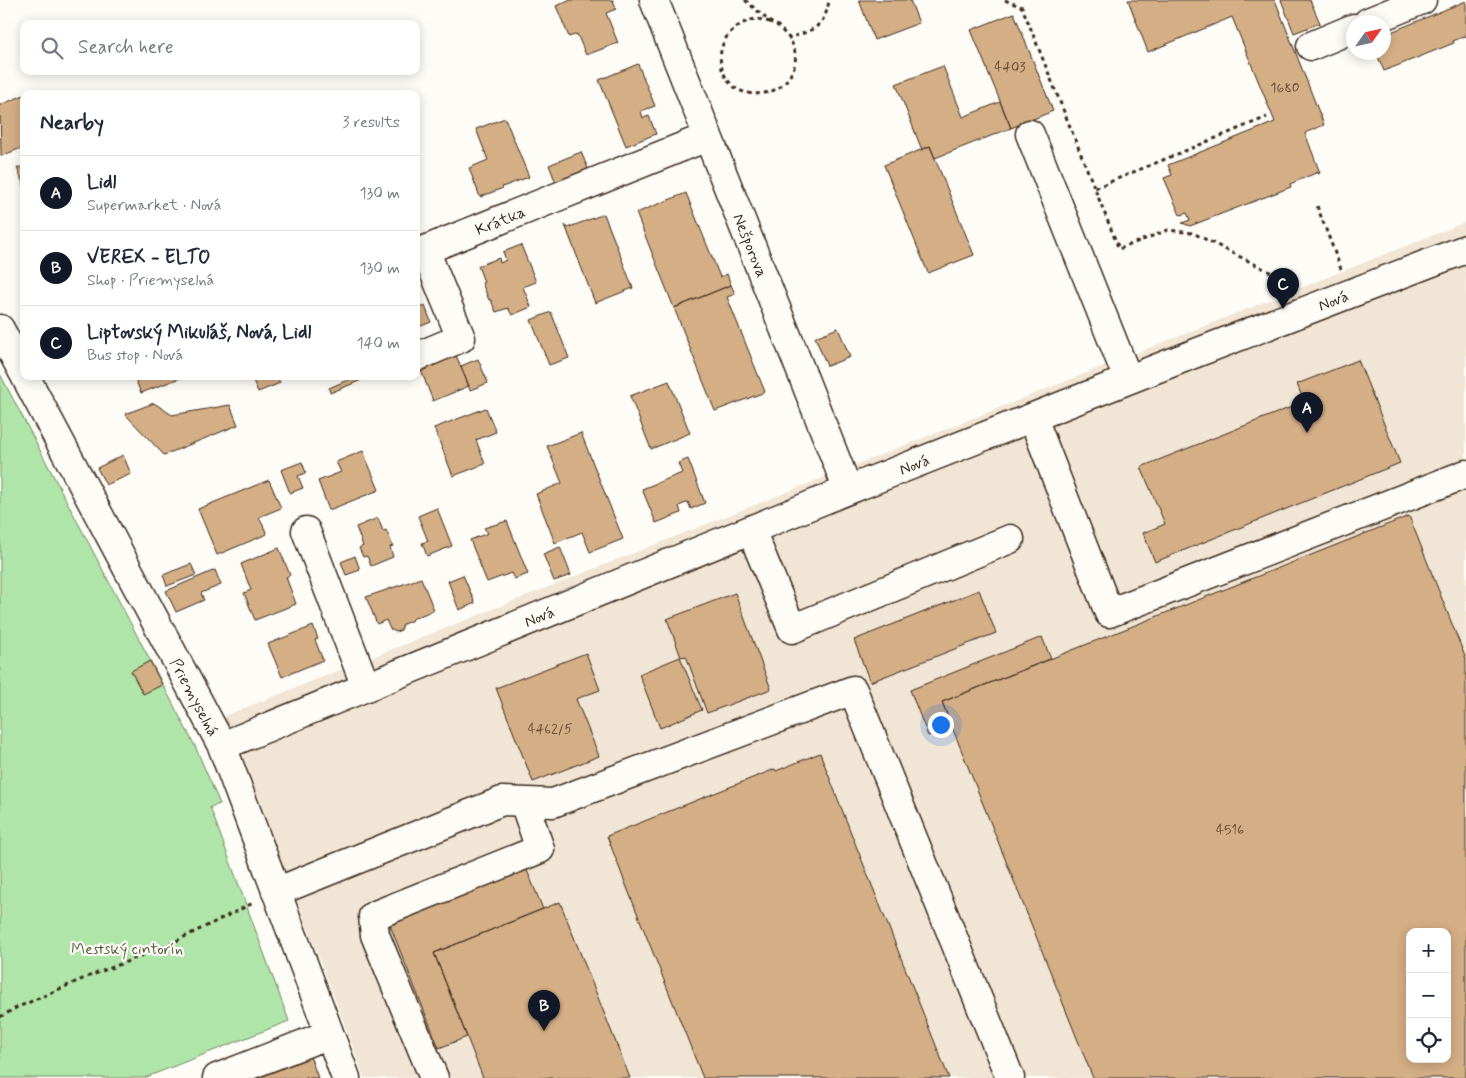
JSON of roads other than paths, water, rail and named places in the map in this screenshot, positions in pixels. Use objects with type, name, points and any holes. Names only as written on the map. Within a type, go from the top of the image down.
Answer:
[{"type":"street","name":"Nešporova","points":[[654,0],[848,490]]},
{"type":"street","points":[[1385,15],[1422,0]]},
{"type":"street","points":[[1311,46],[1346,31]]},
{"type":"street","points":[[1030,134],[1128,379]]},
{"type":"street","name":"Krátka","points":[[420,355],[460,338],[425,250],[708,137]]},
{"type":"street","name":"Nová","points":[[222,746],[848,490],[1128,379],[1466,249]]},
{"type":"street","name":"Priemyselná","points":[[0,329],[20,367]]},
{"type":"street","name":"Priemyselná","points":[[27,380],[222,746],[346,1078]]},
{"type":"street","points":[[1033,418],[1109,613],[1466,474]]},
{"type":"street","points":[[751,530],[792,629],[1010,539]]},
{"type":"street","points":[[306,531],[366,687]]},
{"type":"street","points":[[276,892],[502,801],[553,804],[854,690],[1010,1078]]},
{"type":"street","points":[[434,1078],[375,935],[373,916],[540,849],[524,802]]},
{"type":"street","points":[[217,1078],[329,1034]]},
{"type":"place","name":"Liptovský Mikuláš, Nová, Lidl","points":[[1283,309]]},
{"type":"place","name":"Lidl","points":[[1307,433]]},
{"type":"place","name":"VEREX - ELTO","points":[[544,1031]]},
{"type":"park label","name":"Mestský cintorín","points":[[127,948]]}]
